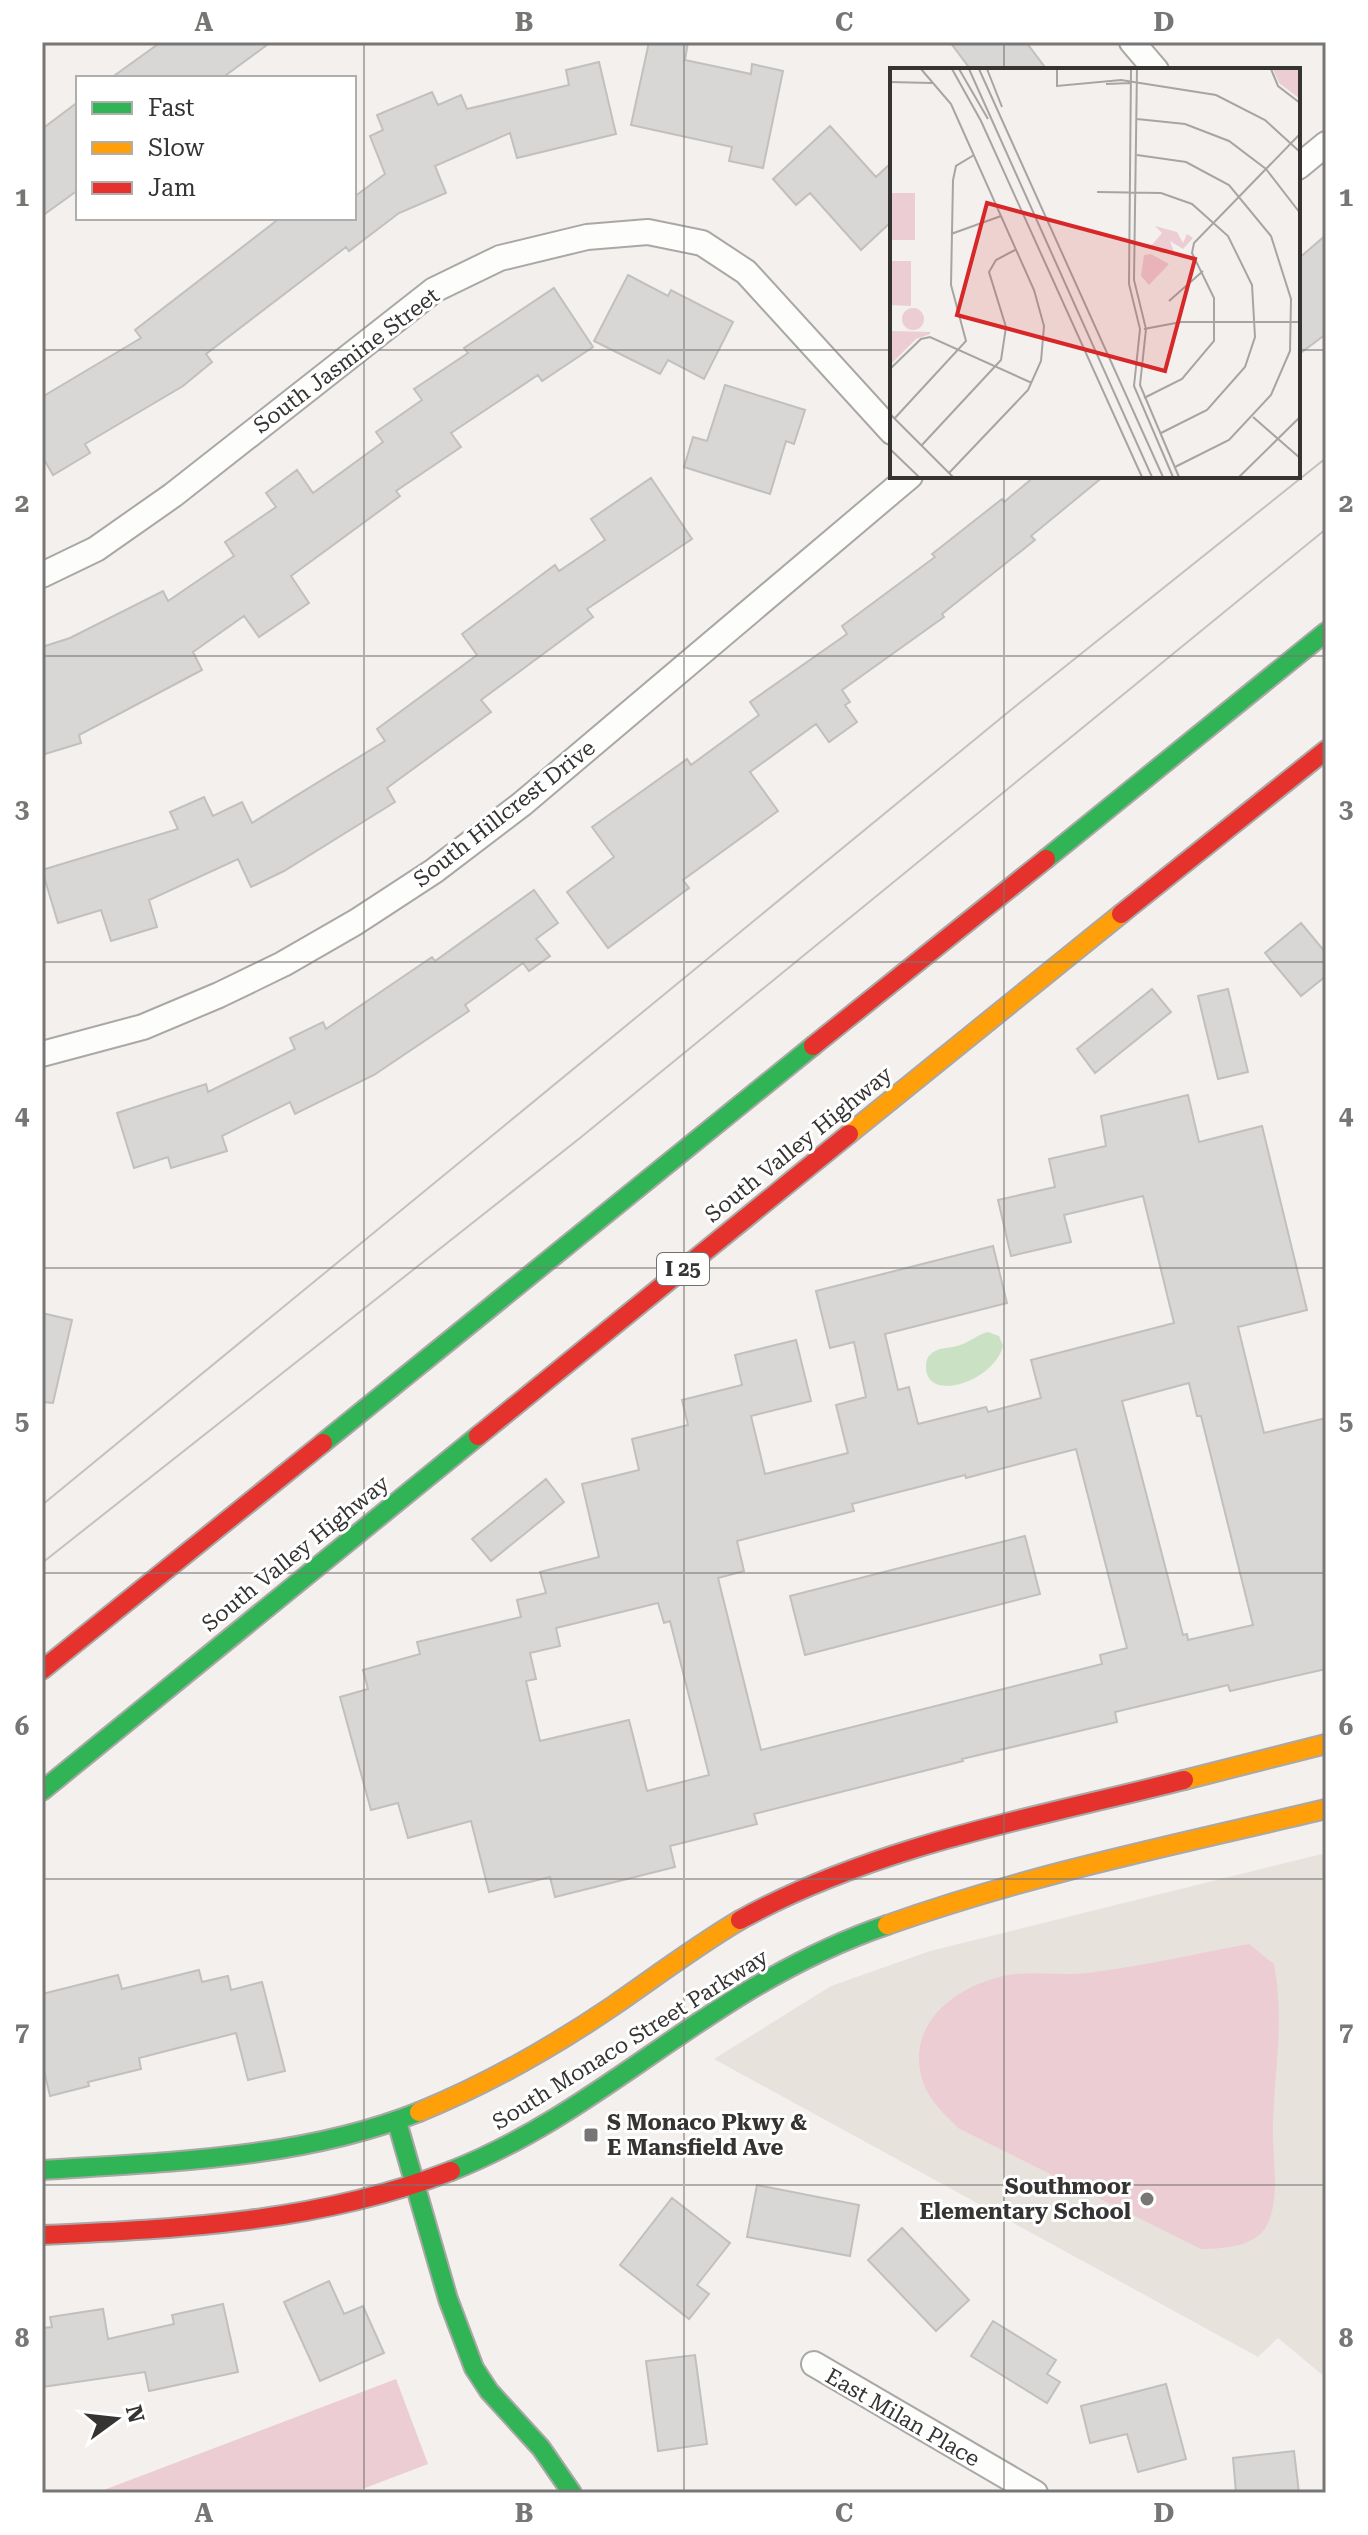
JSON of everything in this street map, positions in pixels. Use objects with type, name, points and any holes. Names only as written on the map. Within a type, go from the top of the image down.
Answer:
[{"type":"main road","points":[[42,1670],[1326,632]]},
{"type":"main road","name":"South Valley Highway","points":[[42,1791],[1111,921],[1326,750]]},
{"type":"main road","name":"South Monaco Street Parkway","points":[[42,2170],[256,2154],[397,2122],[503,2074],[624,1999],[717,1932],[764,1906],[819,1882],[993,1828],[1326,1744]]},
{"type":"main road","name":"South Monaco Street Parkway","points":[[42,2235],[140,2231],[263,2220],[414,2187],[535,2132],[750,1988],[856,1936],[1008,1886],[1326,1809]]},
{"type":"main road","points":[[397,2122],[458,2329],[474,2368],[489,2391],[541,2448],[572,2493]]},
{"type":"street","points":[[1132,42],[1154,68]]},
{"type":"street","points":[[1300,165],[1326,144]]},
{"type":"street","name":"South Jasmine Street","points":[[42,575],[96,549],[173,495],[434,290],[500,258],[587,237],[648,232],[702,243],[746,272],[890,430]]},
{"type":"street","name":"South Hillcrest Drive","points":[[42,1054],[143,1027],[219,995],[320,943],[434,871],[522,804],[908,478]]},
{"type":"street","name":"East Milan Place","points":[[814,2364],[1035,2493]]},
{"type":"shaded area","points":[[988,1332],[999,1336],[1003,1346],[987,1370],[961,1384],[948,1386],[936,1384],[929,1378],[926,1363],[933,1352],[964,1344]]},
{"type":"shaded area","name":"Southmoor Elementary School","points":[[1326,1853],[1326,2378],[1278,2338],[1258,2357],[714,2059],[831,1986],[930,1951]]},
{"type":"shaded area","points":[[1249,1944],[1274,1964],[1279,2027],[1273,2128],[1274,2202],[1267,2225],[1247,2242],[1201,2249],[958,2128],[934,2103],[924,2085],[919,2063],[927,2026],[938,2011],[970,1988],[1008,1975],[1087,1973]]},
{"type":"shaded area","points":[[396,2379],[428,2464],[352,2493],[96,2493]]},
{"type":"building","points":[[161,42],[271,42],[225,76],[114,76]]},
{"type":"building","points":[[649,42],[688,42],[685,60],[751,74],[752,64],[783,71],[763,168],[729,161],[732,147],[631,125]]},
{"type":"building","points":[[950,42],[1026,42],[1046,68],[970,68]]},
{"type":"building","points":[[599,62],[616,134],[517,158],[510,133],[435,166],[446,193],[399,213],[349,251],[346,247],[206,354],[212,362],[183,386],[85,444],[90,453],[53,475],[42,456],[42,397],[141,338],[135,330],[277,220],[356,220],[356,196],[385,174],[370,136],[383,130],[377,115],[432,92],[438,105],[461,95],[467,109],[569,85],[566,70]]},
{"type":"building","points":[[76,104],[76,191],[42,216],[42,129]]},
{"type":"building","points":[[830,126],[876,177],[890,164],[890,223],[861,250],[810,193],[796,205],[773,179]]},
{"type":"building","points":[[1326,235],[1326,334],[1300,354],[1300,257]]},
{"type":"building","points":[[628,275],[668,296],[671,290],[733,322],[704,379],[668,360],[660,374],[594,341]]},
{"type":"building","points":[[554,288],[593,347],[542,381],[538,375],[451,433],[461,447],[396,491],[400,496],[291,576],[309,603],[259,637],[244,616],[193,652],[202,670],[79,735],[81,743],[42,755],[42,647],[70,638],[163,591],[168,601],[234,556],[225,542],[276,507],[266,493],[297,470],[313,493],[383,442],[376,432],[422,400],[414,389],[468,353],[464,348]]},
{"type":"building","points":[[725,385],[805,410],[794,444],[786,441],[770,494],[684,467],[693,437],[707,441]]},
{"type":"building","points":[[651,478],[692,539],[587,609],[593,617],[481,700],[491,712],[387,788],[395,802],[284,871],[251,887],[238,859],[149,900],[157,927],[111,941],[101,910],[58,923],[42,870],[178,829],[170,812],[204,797],[213,816],[242,802],[252,823],[385,741],[377,729],[477,655],[462,634],[555,565],[559,571],[605,540],[591,519]]},
{"type":"building","points":[[1033,478],[1102,478],[1031,536],[1035,540],[942,614],[944,617],[842,690],[850,702],[845,705],[857,722],[829,742],[816,724],[750,772],[778,811],[683,880],[689,888],[608,948],[567,892],[614,857],[592,827],[687,759],[691,765],[759,715],[750,702],[847,634],[842,626],[935,557],[932,554],[1002,499],[1004,502]]},
{"type":"building","points":[[534,890],[558,923],[536,939],[550,956],[529,971],[523,963],[465,1005],[469,1011],[374,1075],[295,1114],[290,1102],[222,1136],[227,1151],[171,1168],[168,1157],[134,1168],[117,1113],[206,1084],[208,1092],[295,1049],[290,1038],[323,1022],[326,1029],[432,957],[435,961]]},
{"type":"building","points":[[1301,923],[1326,953],[1326,976],[1301,996],[1265,953]]},
{"type":"building","points":[[1152,989],[1171,1012],[1095,1073],[1077,1049]]},
{"type":"building","points":[[1228,989],[1248,1072],[1218,1079],[1198,996]]},
{"type":"building","points":[[1188,1095],[1199,1142],[1262,1126],[1307,1310],[1238,1327],[1264,1433],[1326,1418],[1326,1669],[1230,1691],[1228,1685],[1115,1712],[1117,1722],[754,1814],[757,1824],[670,1846],[675,1867],[555,1897],[550,1877],[489,1892],[471,1821],[408,1838],[398,1803],[371,1810],[340,1697],[368,1689],[363,1670],[420,1654],[417,1642],[521,1617],[517,1600],[546,1593],[540,1572],[599,1557],[582,1484],[639,1470],[632,1439],[688,1425],[682,1400],[742,1385],[735,1355],[796,1340],[811,1401],[751,1416],[765,1474],[848,1453],[836,1405],[866,1397],[854,1342],[830,1348],[816,1291],[993,1246],[1007,1303],[885,1334],[898,1390],[909,1387],[918,1424],[986,1407],[988,1412],[1041,1398],[1031,1360],[1174,1323],[1143,1196],[1064,1215],[1071,1242],[1011,1256],[998,1200],[1055,1187],[1049,1159],[1106,1146],[1101,1116]],"holes":[[[1189,1383],[1197,1416],[1201,1416],[1253,1625],[1188,1640],[1187,1634],[1183,1635],[1122,1401]],[[1076,1449],[1127,1648],[1100,1655],[1102,1664],[761,1750],[718,1578],[744,1571],[737,1541],[854,1511],[852,1504],[965,1475],[966,1478]],[[658,1603],[664,1623],[670,1621],[709,1775],[647,1791],[629,1720],[540,1741],[526,1681],[536,1679],[530,1653],[560,1646],[556,1628]]]},
{"type":"building","points":[[42,1313],[72,1320],[53,1403],[42,1402]]},
{"type":"building","points":[[546,1479],[564,1502],[491,1561],[472,1539]]},
{"type":"building","points":[[1025,1536],[1040,1594],[805,1655],[790,1596]]},
{"type":"building","points":[[199,1970],[202,1982],[228,1976],[231,1990],[262,1982],[285,2071],[248,2080],[236,2033],[139,2058],[141,2069],[88,2082],[89,2086],[50,2096],[42,2062],[42,1994],[118,1975],[122,1989]]},
{"type":"building","points":[[757,2185],[859,2205],[850,2256],[747,2237]]},
{"type":"building","points":[[672,2198],[730,2243],[697,2285],[709,2294],[689,2319],[620,2265]]},
{"type":"building","points":[[902,2228],[969,2300],[936,2331],[868,2260]]},
{"type":"building","points":[[329,2281],[344,2314],[363,2306],[384,2353],[320,2381],[284,2302]]},
{"type":"building","points":[[223,2304],[238,2372],[149,2391],[145,2372],[42,2387],[42,2328],[52,2327],[50,2317],[103,2309],[108,2339],[174,2324],[172,2315]]},
{"type":"building","points":[[993,2321],[1056,2360],[1047,2374],[1060,2382],[1047,2403],[971,2356]]},
{"type":"building","points":[[695,2355],[707,2444],[658,2451],[646,2361]]},
{"type":"building","points":[[1166,2384],[1186,2459],[1138,2472],[1127,2434],[1090,2443],[1081,2406]]},
{"type":"building","points":[[1294,2451],[1299,2493],[1236,2493],[1233,2458]]},
{"type":"tram line","points":[[42,1505],[1012,709],[1326,458]]},
{"type":"tram line","points":[[42,1563],[580,1138],[1326,529]]},
{"type":"traffic: fast","points":[[1046,859],[1326,632]]},
{"type":"traffic: fast","points":[[323,1443],[813,1046]]},
{"type":"traffic: fast","points":[[42,1791],[478,1436]]},
{"type":"traffic: fast","points":[[451,2171],[529,2134],[778,1974],[832,1947],[887,1925]]},
{"type":"traffic: fast","points":[[42,2170],[185,2161],[281,2149],[374,2128],[419,2112]]},
{"type":"traffic: fast","points":[[397,2122],[448,2299],[474,2368],[489,2391],[541,2448],[572,2493]]},
{"type":"traffic: slow","points":[[849,1134],[1121,914]]},
{"type":"traffic: slow","points":[[1184,1780],[1326,1744]]},
{"type":"traffic: slow","points":[[887,1925],[1050,1875],[1326,1809]]},
{"type":"traffic: slow","points":[[419,2112],[470,2090],[543,2051],[740,1920]]},
{"type":"traffic: jam","points":[[1121,914],[1326,750]]},
{"type":"traffic: jam","points":[[813,1046],[1046,859]]},
{"type":"traffic: jam","points":[[478,1436],[849,1134]]},
{"type":"traffic: jam","points":[[42,1670],[323,1443]]},
{"type":"traffic: jam","points":[[740,1920],[791,1894],[900,1853],[1014,1821],[1184,1780]]},
{"type":"traffic: jam","points":[[42,2235],[146,2230],[249,2220],[351,2202],[451,2171]]},
{"type":"place","name":"S Monaco Pkwy & E Mansfield Ave","points":[[591,2135]]},
{"type":"place","name":"Southmoor Elementary School","points":[[1147,2199]]}]
